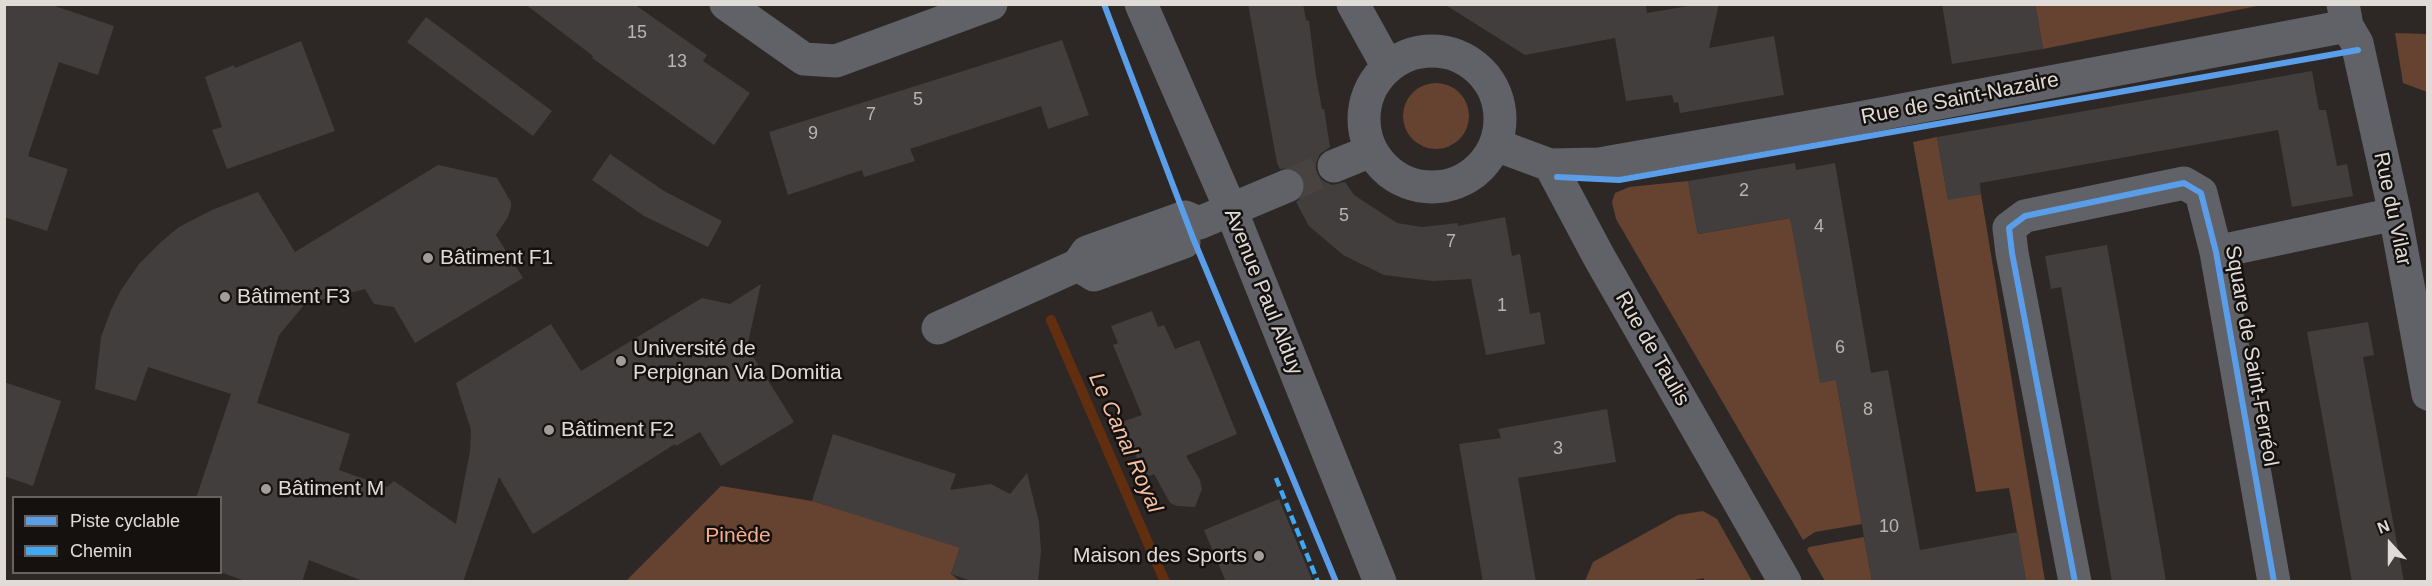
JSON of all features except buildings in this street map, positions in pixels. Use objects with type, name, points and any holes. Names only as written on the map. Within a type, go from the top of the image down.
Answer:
[{"type":"street","points":[[726,4],[804,59],[836,61],[923,16],[991,4]]},
{"type":"street","name":"Avenue Paul Alduy","points":[[1141,4],[1231,210],[1380,582]]},
{"type":"street","points":[[1353,4],[1388,67]]},
{"type":"street","name":"Rue de Saint-Nazaire","points":[[1550,165],[1599,164],[1864,117],[2345,15]]},
{"type":"street","name":"Rue du Vilar","points":[[2345,15],[2357,43],[2395,214],[2427,394]]},
{"type":"street","points":[[1430,51],[1452,54],[1473,64],[1488,80],[1498,100],[1501,123],[1496,145],[1484,164],[1467,178],[1447,186],[1424,188],[1403,181],[1385,168],[1371,151],[1364,129],[1365,106],[1373,85],[1388,67],[1407,56],[1430,51]]},
{"type":"street","points":[[1496,145],[1550,165]]},
{"type":"street","points":[[1334,166],[1371,151]]},
{"type":"street","name":"Rue de Taulis","points":[[1550,165],[1599,257],[1785,582]]},
{"type":"street","name":"Square de Saint-Ferréol","points":[[2075,582],[2009,228],[2025,216],[2184,183],[2201,193],[2216,252],[2274,582]]},
{"type":"street","points":[[938,328],[1078,265],[1087,252],[1185,217],[1199,223],[1287,186]]},
{"type":"street","name":"Square de Saint-Ferréol","points":[[2216,252],[2395,214]]},
{"type":"green space","points":[[2035,4],[2262,5],[2043,49]]},
{"type":"green space","points":[[2395,33],[2427,34],[2427,92],[2403,83]]},
{"type":"green space","points":[[1429,83],[1443,83],[1455,88],[1464,97],[1469,116],[1467,129],[1460,140],[1443,149],[1429,149],[1417,144],[1408,135],[1403,123],[1403,109],[1408,97],[1417,88]]},
{"type":"green space","points":[[1937,137],[1948,199],[1981,194],[2045,581],[2026,581],[2009,488],[1976,492],[1913,142]]},
{"type":"green space","points":[[1688,181],[1698,234],[1790,218],[1836,380],[1862,524],[1815,532],[1803,540],[1616,219],[1612,202],[1615,193],[1629,187]]},
{"type":"green space","name":"Pinède","points":[[721,486],[812,501],[961,545],[951,574],[960,581],[625,582]]},
{"type":"green space","points":[[1703,511],[1717,519],[1752,581],[1704,581],[1704,578],[1686,582],[1585,581],[1593,562],[1678,515]]},
{"type":"green space","points":[[1864,537],[1872,581],[1825,581],[1807,550],[1809,547]]},
{"type":"waterway","name":"Le Canal Royal","points":[[1051,320],[1165,582]]},
{"type":"tunnel","points":[[1287,186],[1334,166]]},
{"type":"marked path","points":[[1276,478],[1318,582]]},
{"type":"cycle path","points":[[1104,4],[1193,238],[1336,582]]},
{"type":"cycle path","points":[[1557,177],[1619,180],[2358,50]]},
{"type":"cycle path","points":[[2075,582],[2009,228],[2025,216],[2184,183],[2201,193],[2216,252],[2274,582]]},
{"type":"place","name":"Bâtiment F1","points":[[428,258]]},
{"type":"place","name":"Bâtiment F3","points":[[225,297]]},
{"type":"place","name":"Université de Perpignan Via Domitia","points":[[621,361]]},
{"type":"place","name":"Bâtiment F2","points":[[549,430]]},
{"type":"place","name":"Bâtiment M","points":[[266,489]]},
{"type":"place","name":"Maison des Sports","points":[[1259,556]]}]
